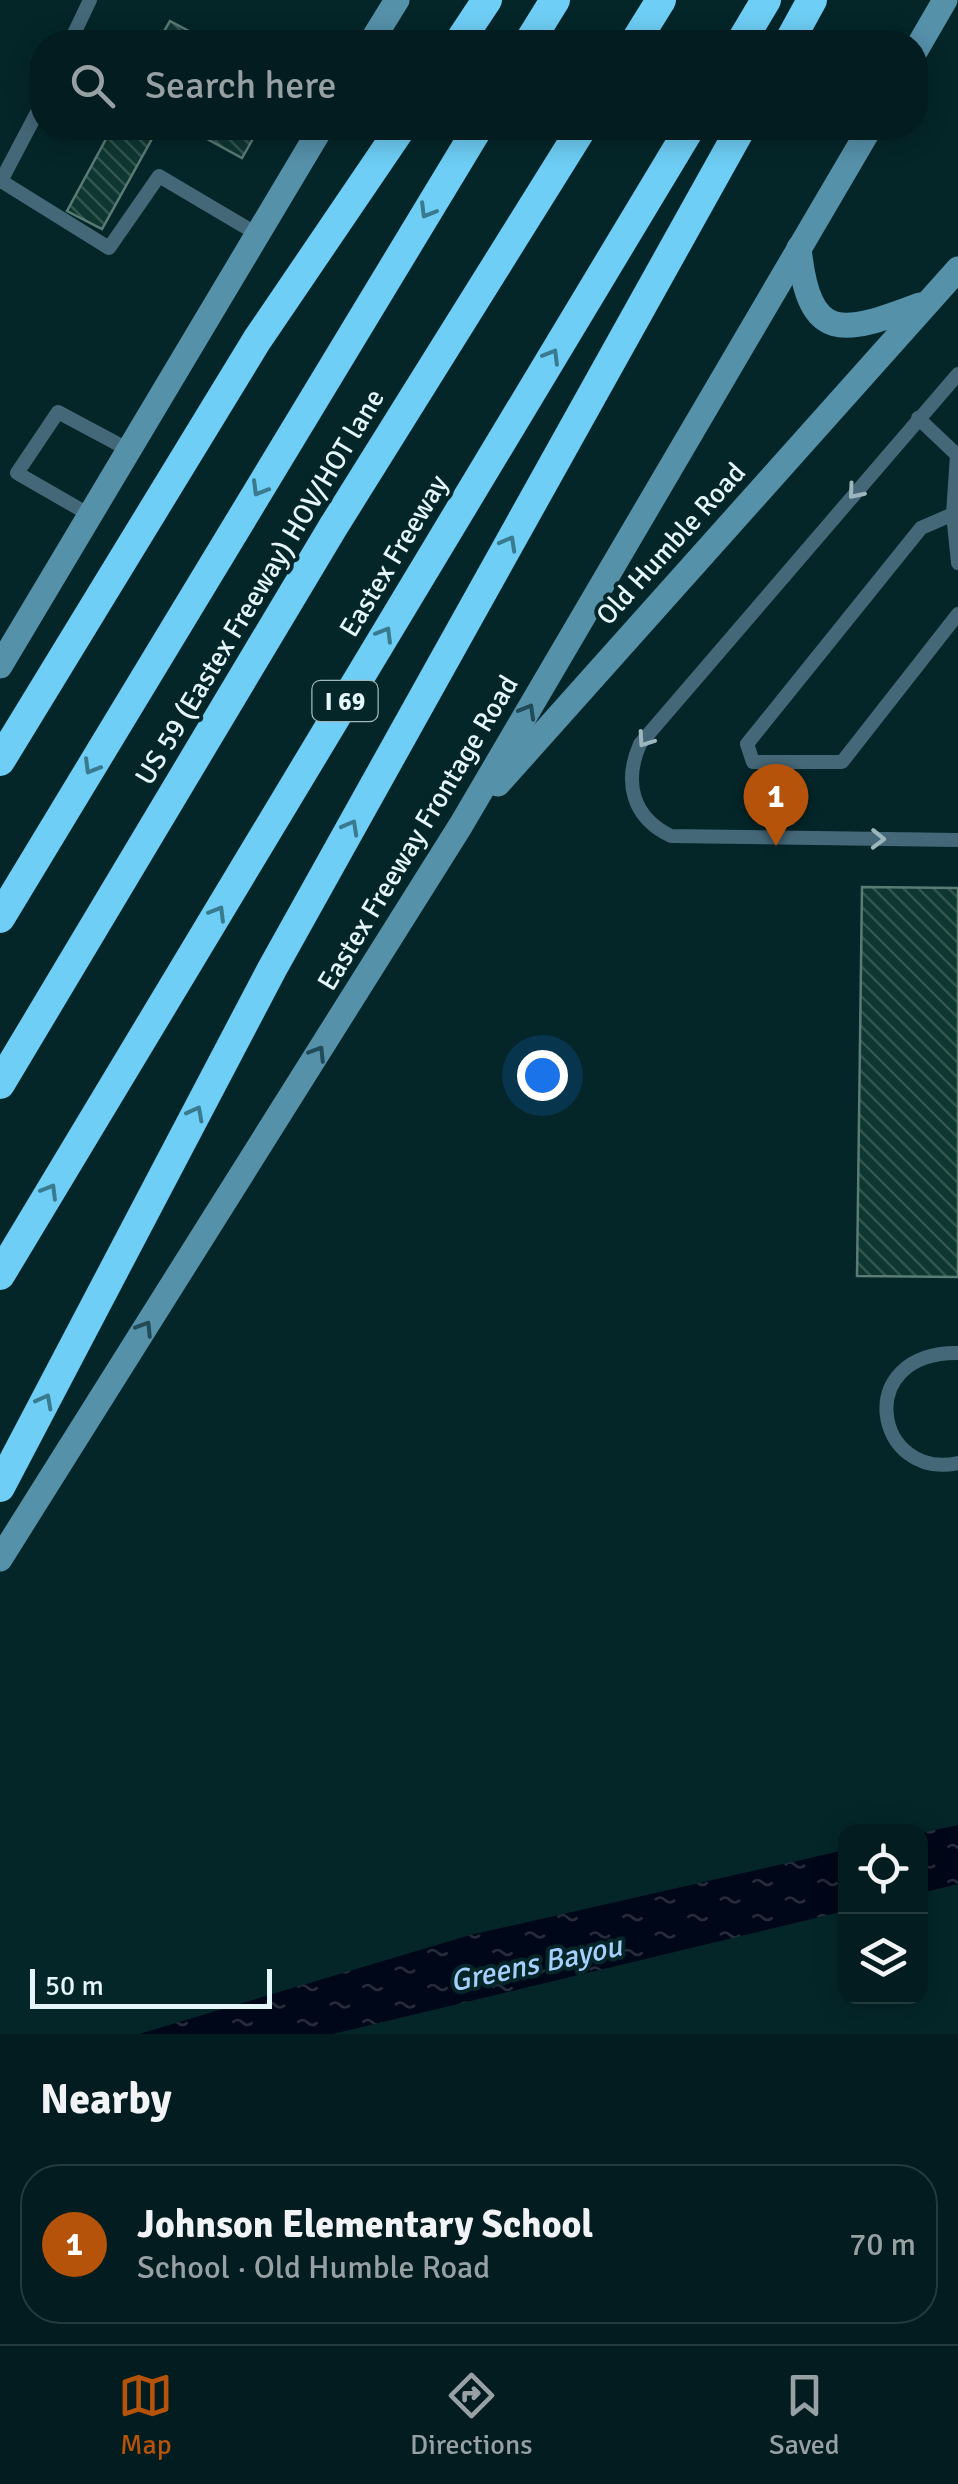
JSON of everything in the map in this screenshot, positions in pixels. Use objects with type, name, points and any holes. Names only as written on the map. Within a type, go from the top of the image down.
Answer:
[{"type":"highway","points":[[467,30],[488,0]]},
{"type":"highway","points":[[536,30],[555,0]]},
{"type":"highway","points":[[642,30],[661,0]]},
{"type":"highway","points":[[747,30],[766,0]]},
{"type":"highway","points":[[796,30],[812,0]]},
{"type":"highway","points":[[0,761],[257,340],[393,140]]},
{"type":"highway","points":[[0,918],[471,140]]},
{"type":"highway","name":"US 59 (Eastex Freeway) HOV/HOT lane","points":[[0,1084],[332,527],[574,140]]},
{"type":"highway","name":"Eastex Freeway","points":[[0,1275],[683,140]]},
{"type":"highway","points":[[0,1487],[272,968],[734,140]]},
{"type":"main road","points":[[379,30],[397,0]]},
{"type":"main road","points":[[928,30],[945,0]]},
{"type":"main road","points":[[0,666],[314,140]]},
{"type":"main road","name":"Eastex Freeway Frontage Road","points":[[0,1559],[461,825],[863,140]]},
{"type":"main road","name":"Old Humble Road","points":[[799,248],[809,302],[832,325],[862,326],[925,303]]},
{"type":"main road","name":"Old Humble Road","points":[[461,825],[958,269]]},
{"type":"lane","points":[[76,30],[90,0]]},
{"type":"lane","points":[[30,125],[1,181],[109,248],[159,176],[257,234]]},
{"type":"lane","points":[[958,374],[640,744],[632,763],[635,799],[643,817],[652,827],[672,836],[958,840]]},
{"type":"lane","points":[[90,515],[17,473],[58,412],[129,450]]},
{"type":"lane","points":[[918,418],[957,456],[954,514],[958,562]]},
{"type":"lane","points":[[954,514],[920,528],[746,744],[753,762],[842,762],[958,614]]},
{"type":"lane","points":[[958,1354],[936,1353],[910,1364],[891,1386],[887,1414],[890,1428],[906,1452],[933,1464],[958,1463]]},
{"type":"water","points":[[958,1825],[958,1884],[928,1891],[928,1831]]},
{"type":"water","name":"Greens Bayou","points":[[838,1852],[838,1913],[333,2034],[139,2034],[470,1935]]},
{"type":"building","points":[[170,21],[187,30],[165,30]]},
{"type":"building","points":[[105,140],[151,140],[102,229],[67,211]]},
{"type":"building","points":[[209,140],[252,140],[242,158]]},
{"type":"building","points":[[862,887],[958,888],[958,1277],[857,1276]]},
{"type":"place","name":"Johnson Elementary School","points":[[776,846]]}]
